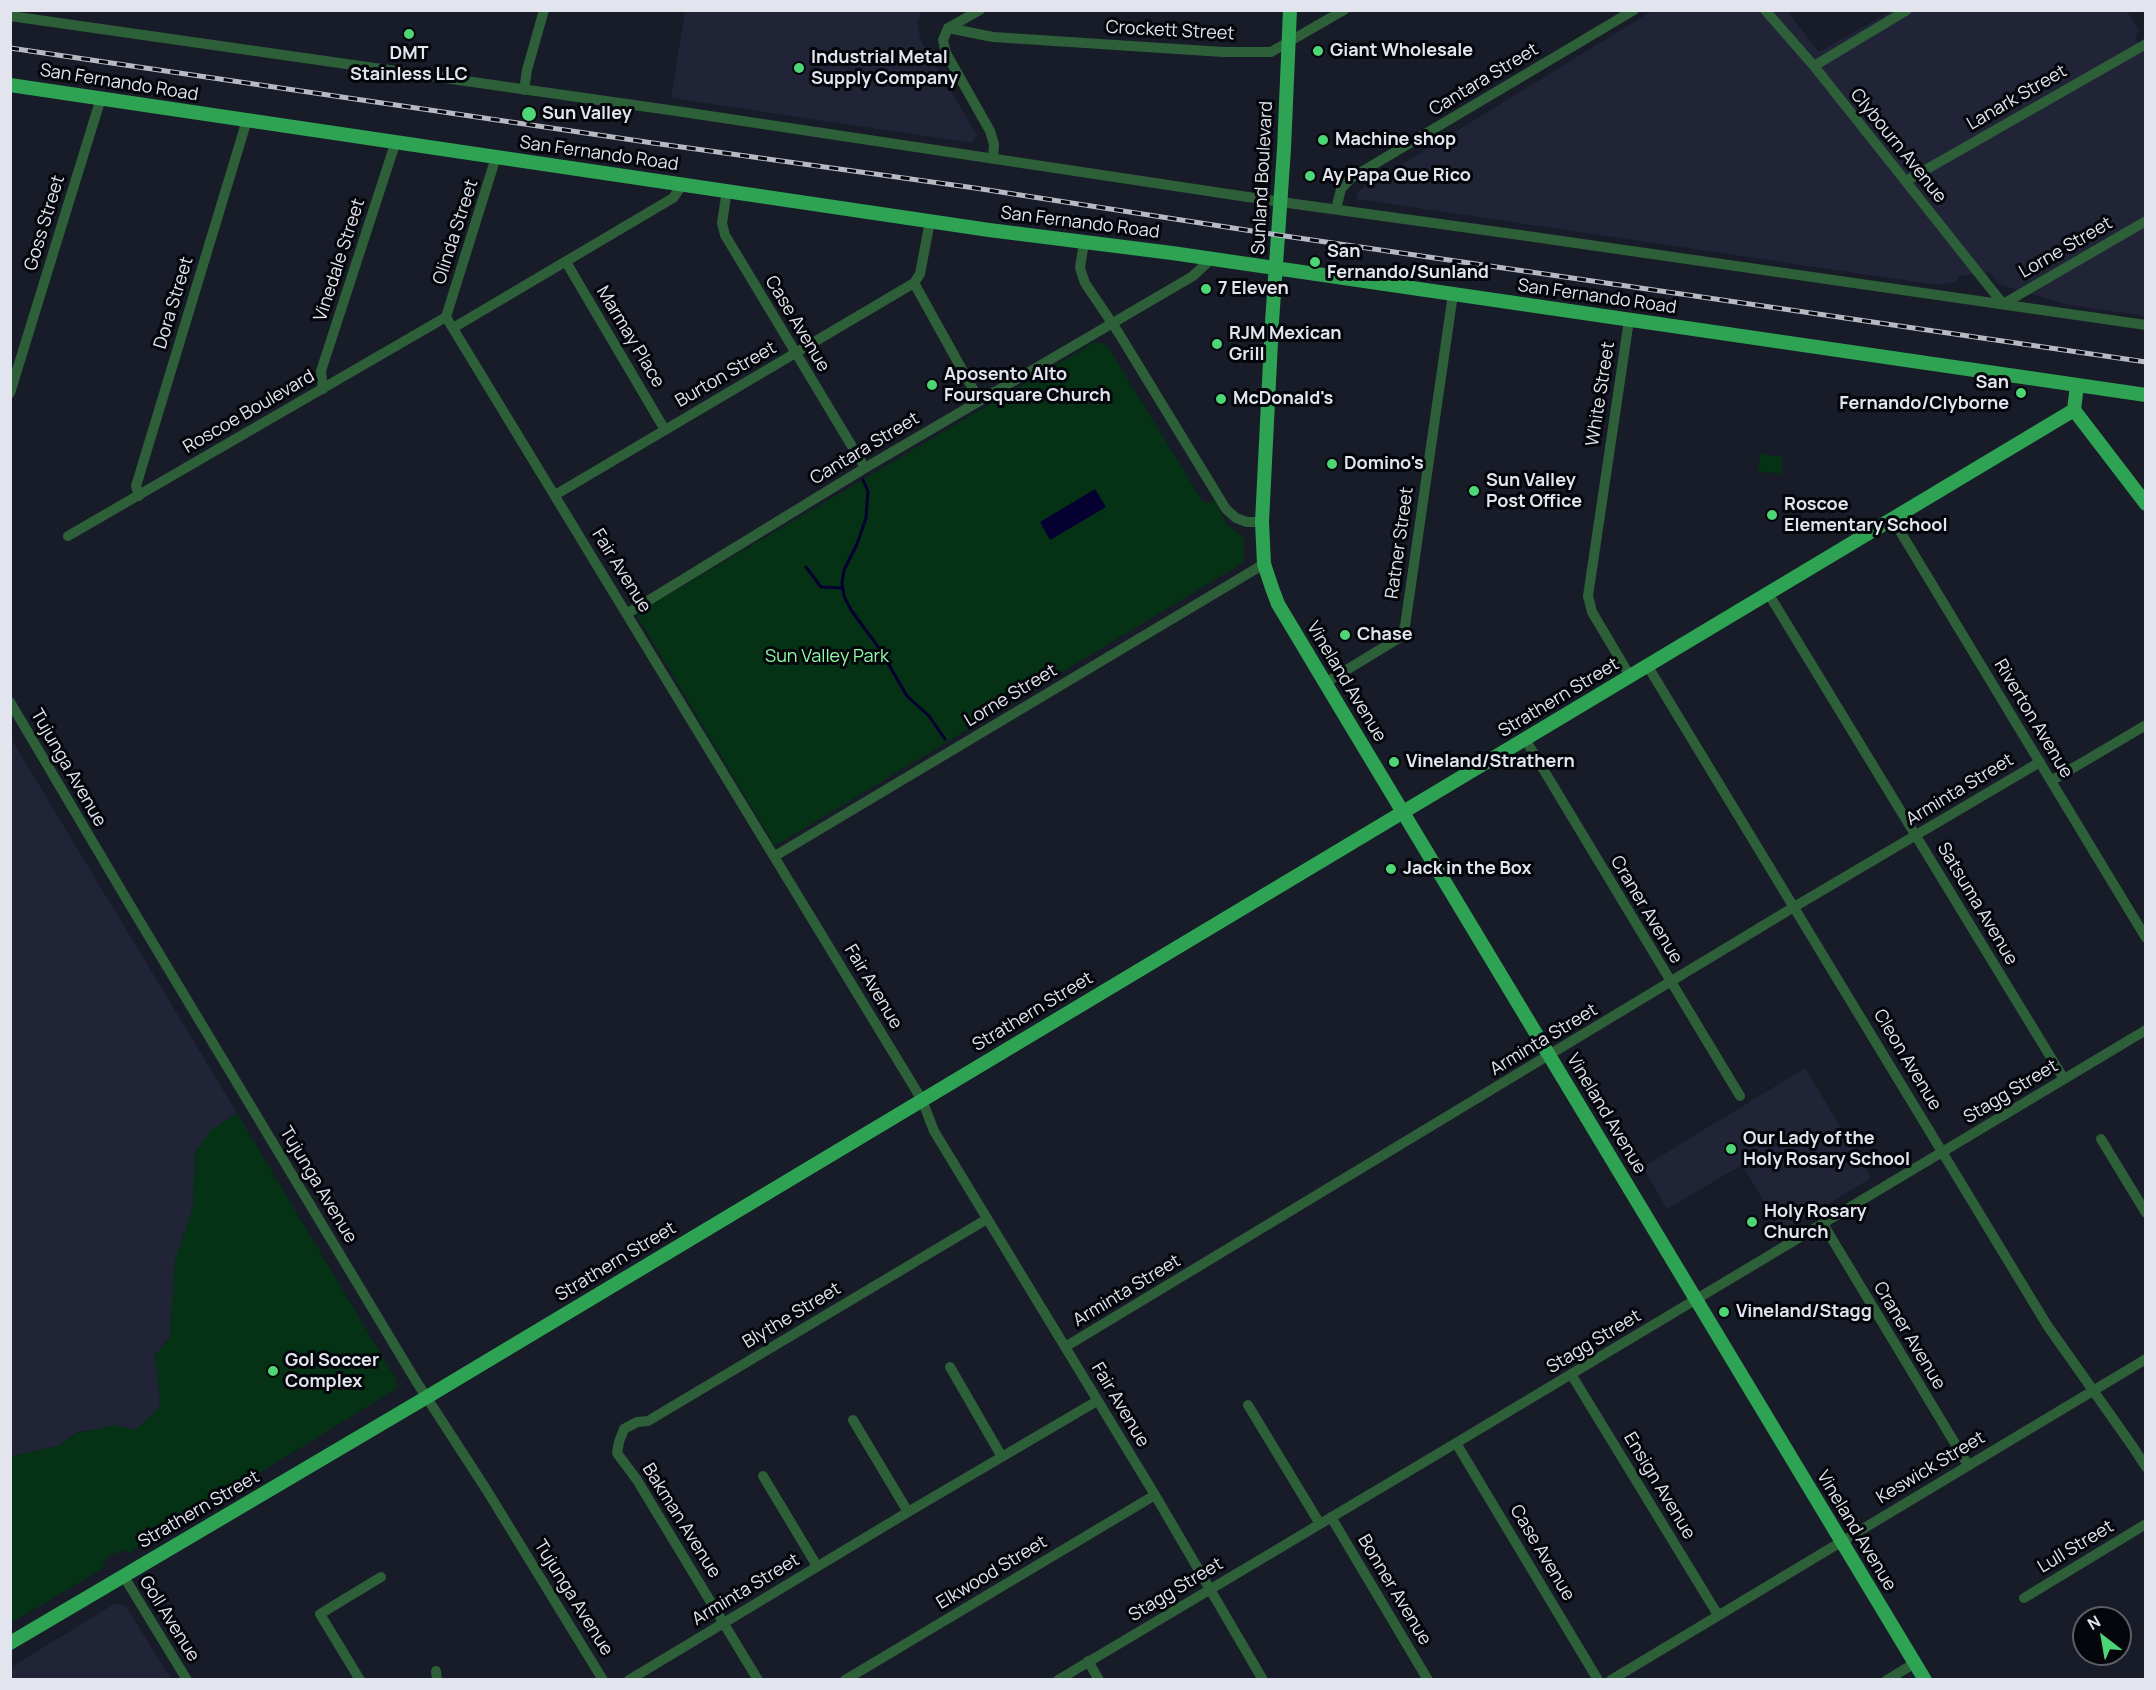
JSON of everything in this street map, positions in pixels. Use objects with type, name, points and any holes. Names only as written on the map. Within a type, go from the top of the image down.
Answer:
[{"type":"main road","name":"Sunland Boulevard","points":[[1264,564],[1262,522],[1290,10]]},
{"type":"main road","name":"San Fernando Road","points":[[10,85],[2145,395]]},
{"type":"main road","points":[[2077,385],[2074,410],[2145,504]]},
{"type":"main road","name":"Strathern Street","points":[[10,1643],[427,1397],[2074,410]]},
{"type":"main road","name":"Vineland Avenue","points":[[1264,564],[1278,604],[1925,1680]]},
{"type":"street","points":[[524,90],[527,69],[544,10]]},
{"type":"street","points":[[980,10],[948,28],[943,40],[946,53],[990,131],[994,144],[993,159]]},
{"type":"street","name":"Crockett Street","points":[[948,28],[993,37],[1271,52],[1344,10]]},
{"type":"street","name":"Cantara Street","points":[[1336,209],[1341,189],[1352,178],[1634,10]]},
{"type":"street","name":"Clybourn Avenue","points":[[1765,10],[1814,66],[2002,304]]},
{"type":"street","points":[[1814,66],[1907,10]]},
{"type":"street","points":[[10,16],[2145,326]]},
{"type":"street","name":"Lanark Street","points":[[1906,181],[2145,44]]},
{"type":"street","name":"Goss Street","points":[[10,393],[101,98]]},
{"type":"street","name":"Dora Street","points":[[139,496],[136,486],[247,120]]},
{"type":"street","name":"Vinedale Street","points":[[323,389],[321,371],[396,141]]},
{"type":"street","name":"Olinda Street","points":[[446,316],[496,157]]},
{"type":"street","points":[[453,328],[673,198],[683,184]]},
{"type":"street","name":"Case Avenue","points":[[727,190],[722,223],[725,235],[865,468]]},
{"type":"street","points":[[930,220],[920,274],[914,283],[979,400]]},
{"type":"street","name":"Lorne Street","points":[[2002,304],[2145,221]]},
{"type":"street","points":[[1084,242],[1080,268],[1082,276],[1226,509],[1236,518],[1247,522],[1262,522]]},
{"type":"street","name":"Cantara Street","points":[[628,613],[979,400],[1093,334],[1113,325],[1193,276],[1211,259]]},
{"type":"street","name":"Marmay Place","points":[[566,262],[665,430]]},
{"type":"street","name":"Burton Street","points":[[555,495],[914,283]]},
{"type":"street","name":"Ratner Street","points":[[1325,683],[1399,638],[1405,626],[1453,294]]},
{"type":"street","name":"Roscoe Boulevard","points":[[68,536],[446,316]]},
{"type":"street","name":"Fair Avenue","points":[[446,316],[775,856],[921,1100],[934,1131],[1155,1495],[1263,1680]]},
{"type":"street","name":"White Street","points":[[1629,320],[1588,596],[1592,612],[1630,676]]},
{"type":"street","name":"Riverton Avenue","points":[[1892,518],[2145,938]]},
{"type":"street","name":"Lorne Street","points":[[775,856],[1264,564]]},
{"type":"street","name":"Satsuma Avenue","points":[[1768,593],[2064,1079]]},
{"type":"street","name":"Cleon Avenue","points":[[1647,666],[2047,1325],[2145,1467]]},
{"type":"street","name":"Tujunga Avenue","points":[[10,702],[427,1397],[603,1680]]},
{"type":"street","points":[[2051,782],[2145,725]]},
{"type":"street","name":"Craner Avenue","points":[[1525,739],[1740,1096]]},
{"type":"street","name":"Arminta Street","points":[[1065,1347],[2040,762]]},
{"type":"street","name":"Stagg Street","points":[[1058,1680],[2145,1030]]},
{"type":"street","points":[[2101,1139],[2145,1213]]},
{"type":"street","name":"Blythe Street","points":[[618,1442],[624,1429],[637,1422],[648,1421],[987,1219]]},
{"type":"street","name":"Craner Avenue","points":[[1823,1224],[1968,1465]]},
{"type":"street","name":"Keswick Street","points":[[1611,1680],[2145,1359]]},
{"type":"street","points":[[950,1367],[1002,1457]]},
{"type":"street","name":"Ensign Avenue","points":[[1571,1374],[1718,1616]]},
{"type":"street","name":"Arminta Street","points":[[629,1680],[1097,1401]]},
{"type":"street","points":[[1248,1405],[1320,1524]]},
{"type":"street","points":[[853,1420],[908,1512]]},
{"type":"street","name":"Bakman Avenue","points":[[618,1442],[617,1453],[637,1480],[758,1680]]},
{"type":"street","name":"Case Avenue","points":[[1456,1443],[1598,1680]]},
{"type":"street","points":[[763,1476],[818,1566]]},
{"type":"street","name":"Elkwood Street","points":[[845,1680],[1155,1495]]},
{"type":"street","name":"Bonner Avenue","points":[[1331,1517],[1428,1680]]},
{"type":"street","name":"Lull Street","points":[[2024,1598],[2145,1524]]},
{"type":"street","name":"Goll Avenue","points":[[123,1575],[187,1680]]},
{"type":"street","points":[[360,1680],[320,1614],[381,1577]]},
{"type":"street","points":[[1088,1661],[1099,1680]]},
{"type":"street","points":[[1887,1680],[1915,1663]]},
{"type":"shaded area","name":"Industrial Metal Supply Company","points":[[685,11],[922,11],[917,22],[920,39],[977,135],[972,143],[671,98]]},
{"type":"shaded area","points":[[1652,11],[1787,11],[1819,52],[1891,11],[2127,11],[2139,31],[2135,37],[2145,53],[2145,316],[2068,305],[1999,284],[1989,272],[1960,276],[1956,282],[1937,285],[1357,199],[1357,192]]},
{"type":"shaded area","points":[[1095,489],[1106,507],[1050,540],[1040,522]]},
{"type":"shaded area","points":[[10,737],[237,1113],[221,1123],[195,1153],[193,1207],[175,1260],[170,1337],[155,1356],[159,1408],[135,1430],[116,1426],[77,1432],[59,1446],[11,1456]]},
{"type":"shaded area","points":[[1805,1068],[1871,1178],[1782,1232],[1742,1165],[1667,1209],[1643,1167]]},
{"type":"shaded area","points":[[116,1603],[125,1605],[171,1679],[11,1679],[11,1667]]},
{"type":"green space","name":"Sun Valley Park","points":[[1093,343],[1102,343],[1108,347],[1203,502],[1215,500],[1226,524],[1244,537],[1244,562],[775,846],[636,614]]},
{"type":"green space","points":[[1760,454],[1783,457],[1781,474],[1758,471]]},
{"type":"green space","name":"Gol Soccer Complex","points":[[237,1113],[397,1381],[396,1389],[129,1553],[124,1550],[111,1555],[105,1559],[102,1569],[11,1623],[11,1456],[59,1446],[77,1433],[116,1425],[135,1430],[159,1408],[155,1355],[170,1337],[175,1260],[193,1207],[195,1153],[210,1131]]},
{"type":"waterway","points":[[863,480],[868,491],[866,518],[857,544],[844,570],[842,583],[844,596],[851,610],[879,648],[907,696],[929,716],[945,739]]},
{"type":"waterway","points":[[806,567],[821,587],[842,588]]},
{"type":"railway","points":[[10,48],[975,188],[1278,235],[2146,362]]},
{"type":"place","name":"DMT Stainless LLC","points":[[409,34]]},
{"type":"place","name":"Giant Wholesale","points":[[1318,51]]},
{"type":"place","name":"Industrial Metal Supply Company","points":[[799,68]]},
{"type":"place","name":"Sun Valley","points":[[529,114]]},
{"type":"place","name":"Machine shop","points":[[1323,140]]},
{"type":"place","name":"Ay Papa Que Rico","points":[[1310,176]]},
{"type":"place","name":"San Fernando/Sunland","points":[[1315,262]]},
{"type":"place","name":"7 Eleven","points":[[1206,289]]},
{"type":"place","name":"RJM Mexican Grill","points":[[1217,344]]},
{"type":"place","name":"Aposento Alto Foursquare Church","points":[[932,385]]},
{"type":"place","name":"San Fernando/Clyborne","points":[[2021,393]]},
{"type":"place","name":"McDonald's","points":[[1221,399]]},
{"type":"place","name":"Domino's","points":[[1332,464]]},
{"type":"place","name":"Sun Valley Post Office","points":[[1474,491]]},
{"type":"place","name":"Roscoe Elementary School","points":[[1772,515]]},
{"type":"place","name":"Chase","points":[[1345,635]]},
{"type":"place","name":"Vineland/Strathern","points":[[1394,762]]},
{"type":"place","name":"Jack in the Box","points":[[1391,869]]},
{"type":"place","name":"Our Lady of the Holy Rosary School","points":[[1731,1149]]},
{"type":"place","name":"Holy Rosary Church","points":[[1752,1222]]},
{"type":"place","name":"Vineland/Stagg","points":[[1724,1312]]},
{"type":"place","name":"Gol Soccer Complex","points":[[273,1371]]}]
